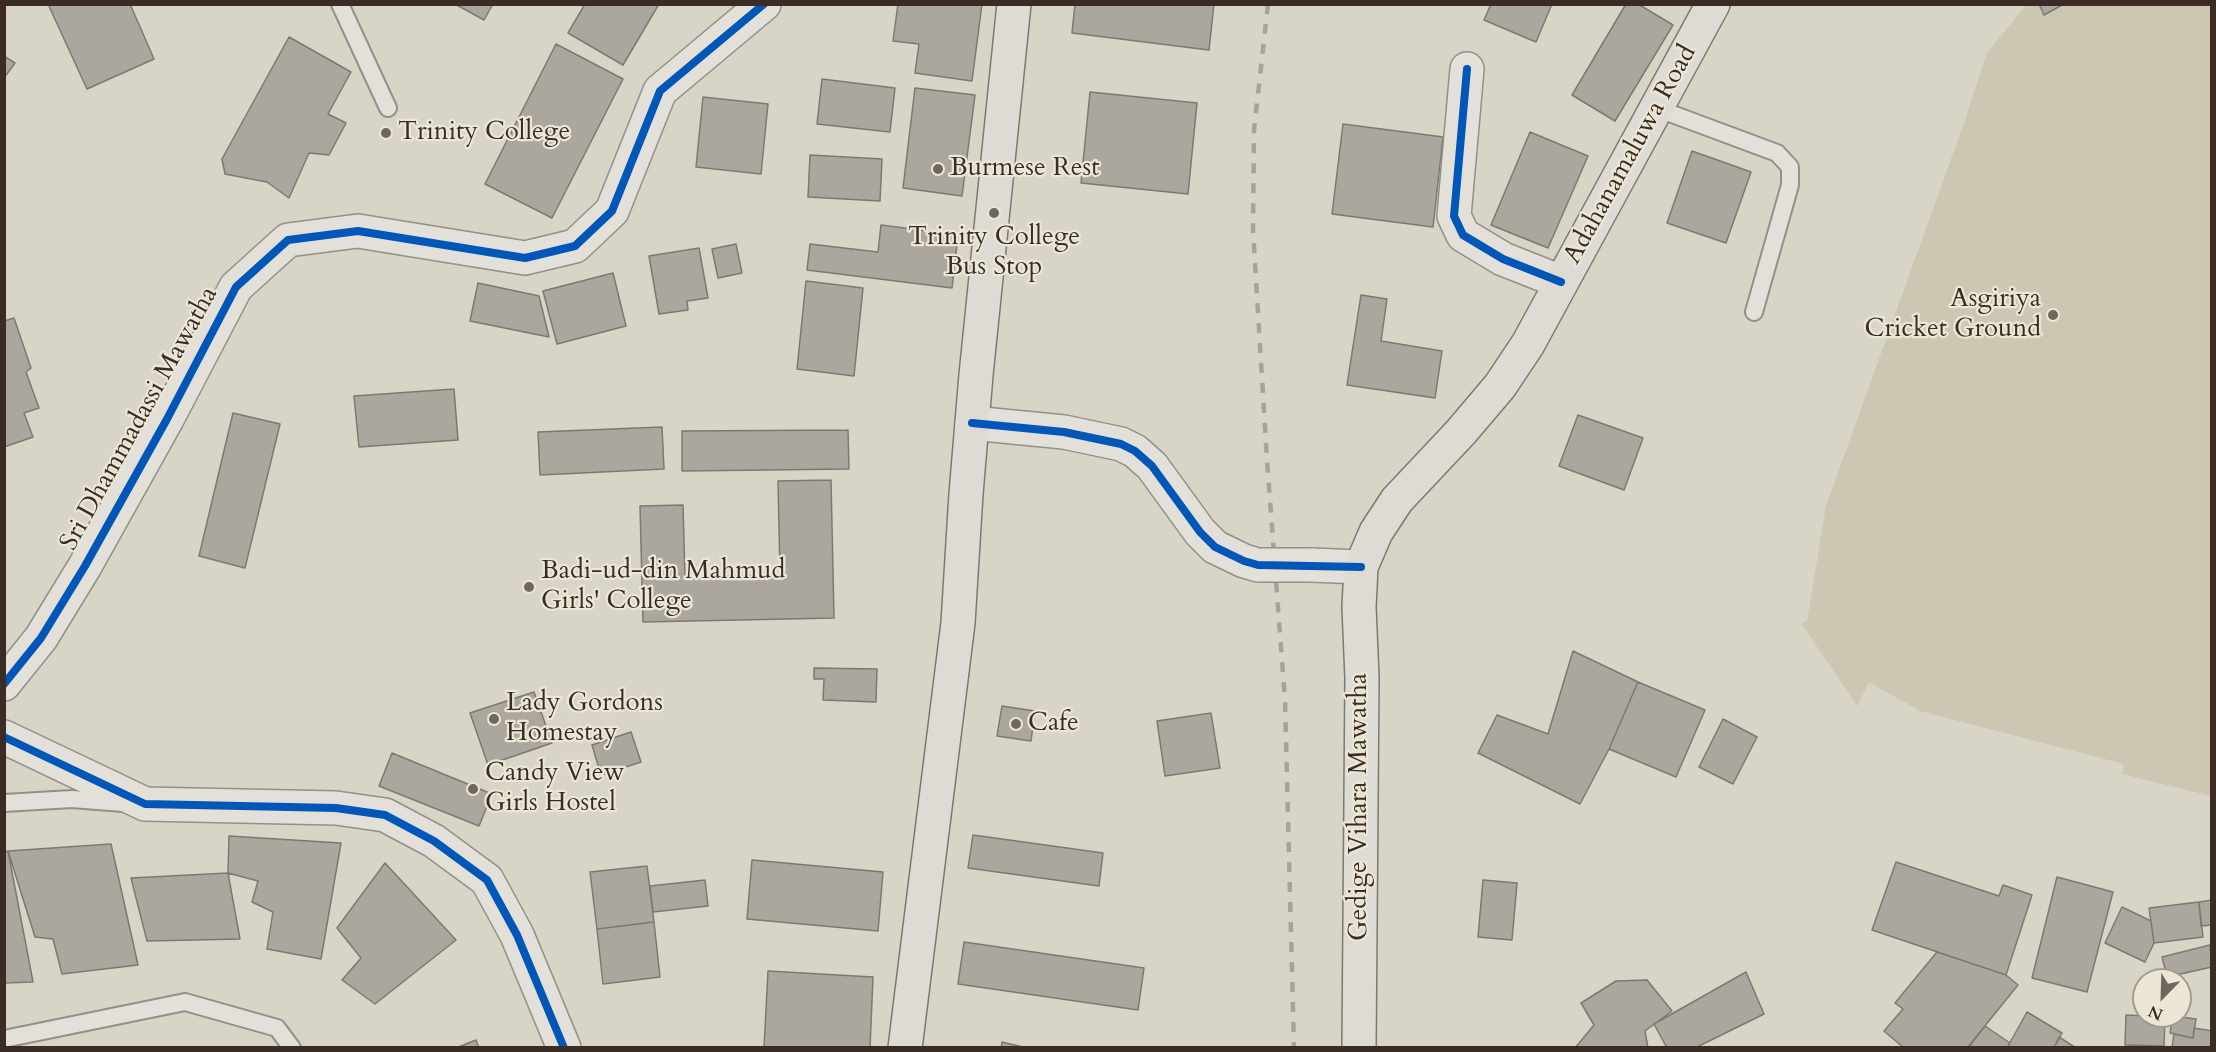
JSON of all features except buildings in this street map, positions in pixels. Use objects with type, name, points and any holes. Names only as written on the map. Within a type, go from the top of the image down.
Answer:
[{"type":"main road","points":[[905,1047],[958,623],[972,423],[1014,4]]},
{"type":"main road","name":"Adahanamaluwa Road","points":[[1361,567],[1376,532],[1397,500],[1461,432],[1500,386],[1528,344],[1713,4]]},
{"type":"main road","name":"Gedige Vihara Mawatha","points":[[1359,1047],[1362,678],[1359,607],[1361,567]]},
{"type":"street","name":"Sri Dhammadassi Mawatha","points":[[4,684],[41,638],[85,566],[167,420],[236,287],[288,240],[358,231],[525,258],[575,246],[612,211],[660,91],[764,4]]},
{"type":"street","points":[[1467,69],[1454,216],[1463,235],[1503,259],[1561,282]]},
{"type":"street","points":[[972,423],[1064,432],[1121,444],[1135,451],[1152,466],[1200,532],[1215,547],[1244,561],[1258,565],[1361,567]]},
{"type":"street","points":[[4,737],[145,804],[336,808],[385,816],[434,841],[487,880],[517,935],[564,1047]]},
{"type":"lane","points":[[340,4],[388,108]]},
{"type":"lane","points":[[1656,108],[1777,153],[1790,167],[1790,185],[1754,312]]},
{"type":"lane","points":[[4,803],[72,799],[145,804]]},
{"type":"lane","points":[[4,1040],[185,1002],[277,1028],[292,1047]]},
{"type":"shaded area","name":"Asgiriya Cricket Ground","points":[[2026,5],[2039,5],[2044,15],[2064,5],[2211,5],[2211,796],[2122,774],[2124,764],[1920,711],[1869,682],[1857,706],[1801,623],[1807,621],[1826,506],[1987,53]]},
{"type":"railway","points":[[1268,4],[1254,130],[1253,231],[1285,701],[1294,1048]]},
{"type":"cycle path","points":[[4,684],[41,638],[85,566],[167,419],[236,287],[288,240],[358,231],[525,258],[575,246],[612,211],[660,91],[764,4]]},
{"type":"cycle path","points":[[1467,69],[1454,216],[1463,235],[1503,259],[1561,282]]},
{"type":"cycle path","points":[[972,423],[1064,432],[1121,444],[1135,451],[1152,466],[1200,532],[1215,547],[1244,561],[1258,565],[1361,567]]},
{"type":"cycle path","points":[[4,737],[145,804],[336,808],[385,815],[434,841],[487,880],[517,935],[564,1048]]},
{"type":"place","name":"Trinity College","points":[[386,133]]},
{"type":"place","name":"Burmese Rest","points":[[938,169]]},
{"type":"place","name":"Trinity College Bus Stop","points":[[994,213]]},
{"type":"place","name":"Asgiriya Cricket Ground","points":[[2053,315]]},
{"type":"place","name":"Badi-ud-din Mahmud Girls' College","points":[[529,587]]},
{"type":"place","name":"Lady Gordons Homestay","points":[[494,719]]},
{"type":"place","name":"Cafe","points":[[1016,724]]},
{"type":"place","name":"Candy View Girls Hostel","points":[[473,789]]}]
